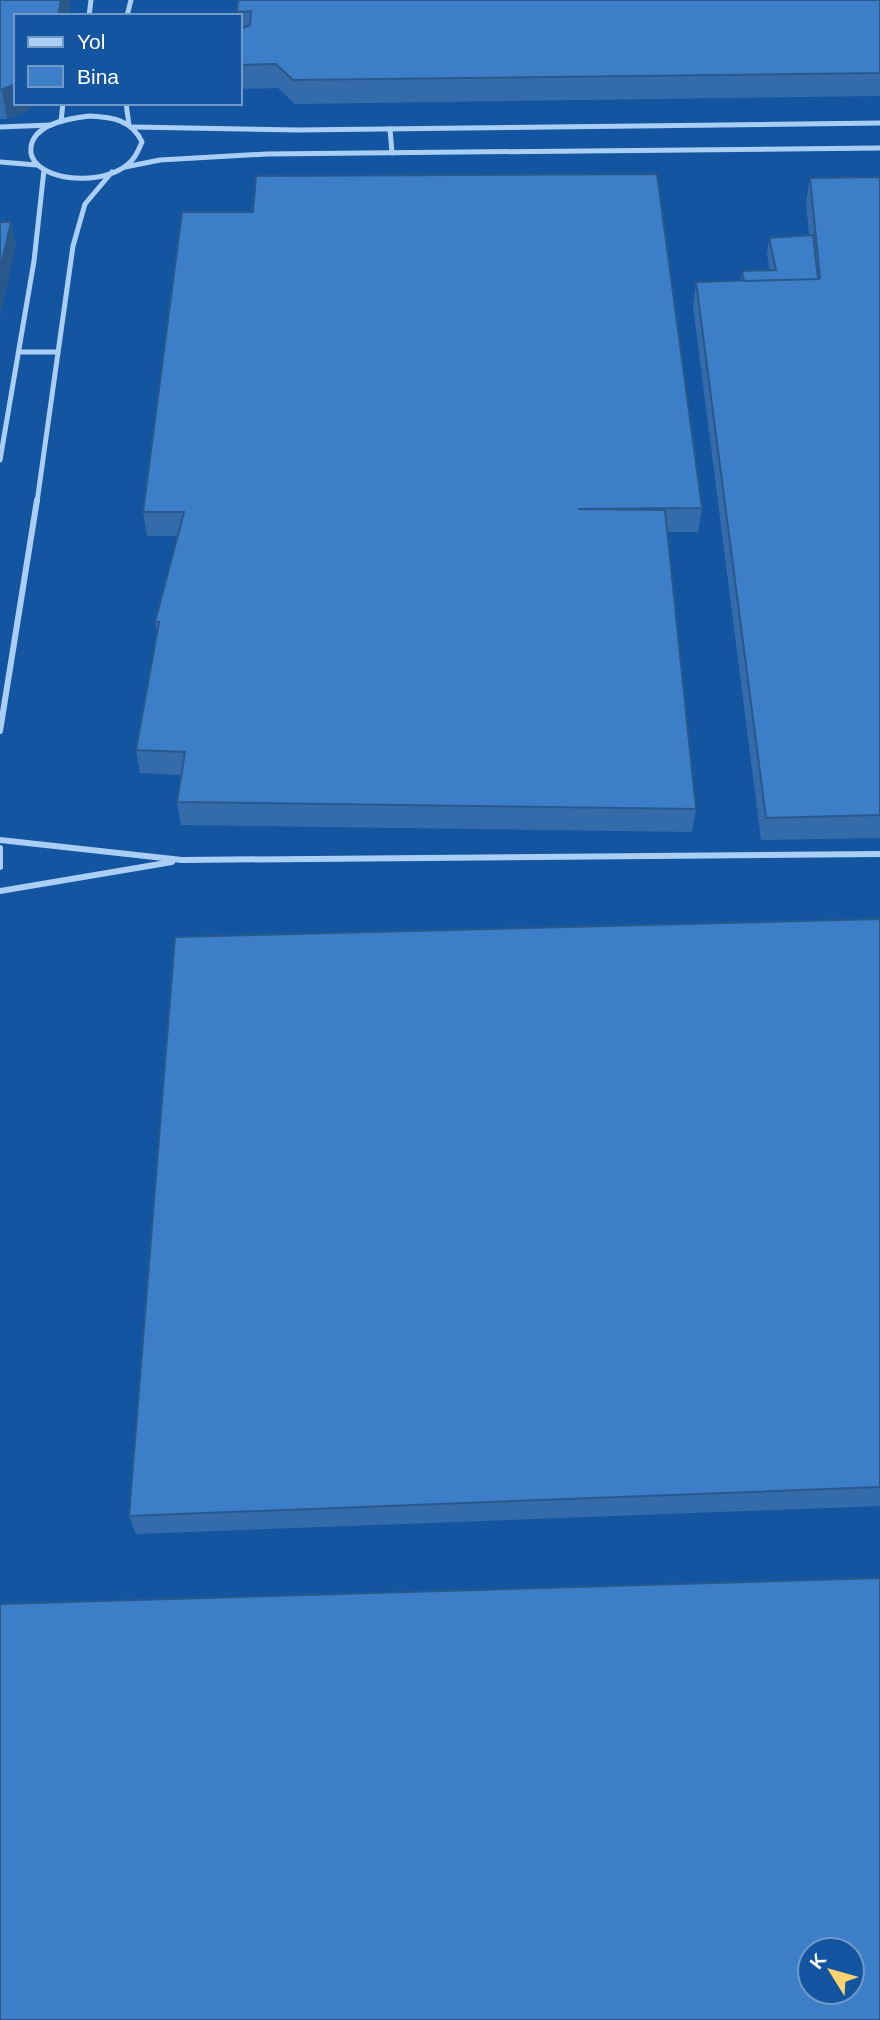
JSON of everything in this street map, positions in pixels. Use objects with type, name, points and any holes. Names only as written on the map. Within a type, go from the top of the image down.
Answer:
[{"type":"street","points":[[61,121],[63,105]]},
{"type":"street","points":[[125,167],[135,159],[142,142],[140,134],[131,126],[126,105]]},
{"type":"street","points":[[880,123],[390,129],[131,126],[104,117],[82,117],[52,125],[33,140],[31,157],[44,170],[76,177],[112,172],[160,160],[267,154],[880,148]]},
{"type":"street","points":[[0,127],[52,125]]},
{"type":"street","points":[[390,129],[392,153]]},
{"type":"street","points":[[0,162],[37,164]]},
{"type":"street","points":[[0,460],[34,261],[44,170]]},
{"type":"street","points":[[0,731],[73,246],[85,204],[112,172]]},
{"type":"street","points":[[19,352],[58,352]]},
{"type":"street","points":[[0,840],[182,860],[880,854]]},
{"type":"street","points":[[0,848],[0,867]]},
{"type":"street","points":[[0,891],[182,860]]},
{"type":"building","points":[[0,0],[61,0],[58,14],[14,14],[14,85],[0,90]]},
{"type":"building","points":[[238,0],[880,0],[880,73],[293,80],[276,64],[242,65],[242,28],[250,25],[251,11],[237,12]]},
{"type":"building","points":[[657,174],[702,508],[578,509],[665,510],[696,809],[177,802],[185,752],[136,750],[159,622],[155,622],[184,512],[143,512],[182,212],[253,212],[256,176]]},
{"type":"building","points":[[880,177],[880,815],[766,818],[696,282],[820,278],[810,178]]},
{"type":"building","points":[[0,222],[11,222],[0,270]]},
{"type":"building","points":[[813,235],[818,279],[744,281],[742,271],[776,270],[769,238]]},
{"type":"building","points":[[880,919],[880,1487],[129,1516],[175,937]]},
{"type":"building","points":[[880,1578],[880,2020],[0,2020],[0,1604]]}]
